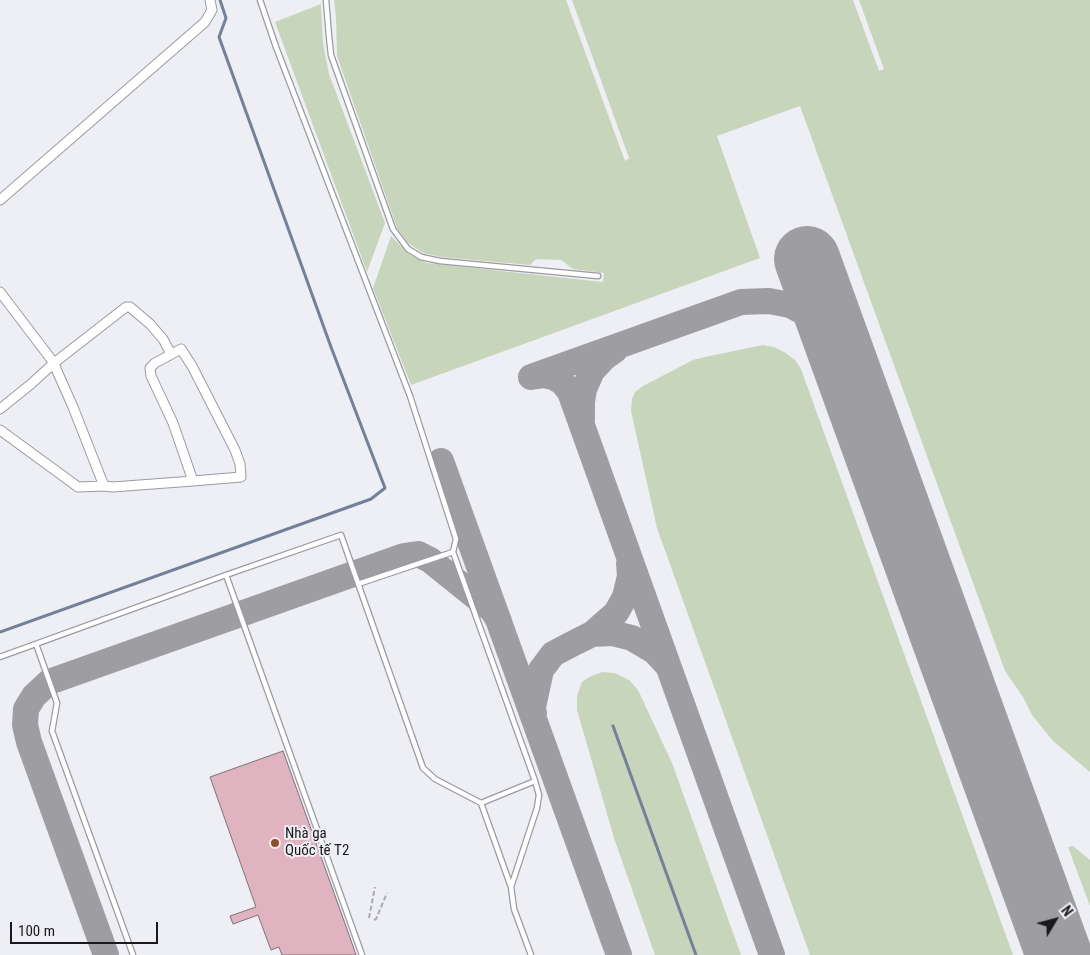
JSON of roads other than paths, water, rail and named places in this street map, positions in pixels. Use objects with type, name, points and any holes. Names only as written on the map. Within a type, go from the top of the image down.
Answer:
[{"type":"street","points":[[0,200],[205,22],[212,10],[210,0]]},
{"type":"street","points":[[0,292],[54,362],[104,486]]},
{"type":"street","points":[[0,409],[54,362],[126,307],[130,307],[150,324],[163,339],[171,354]]},
{"type":"street","points":[[0,430],[78,487],[113,487],[193,481],[242,477],[235,450],[192,366],[181,349],[155,363],[150,368],[151,376],[172,423],[193,481]]},
{"type":"lane","points":[[260,0],[410,396],[456,539],[453,552],[539,795],[537,808],[511,887]]},
{"type":"lane","points":[[326,0],[331,55],[393,229],[408,249],[421,257],[440,261],[598,276]]},
{"type":"lane","points":[[0,656],[340,535],[423,768],[435,779],[481,803],[511,887],[514,909],[531,955]]},
{"type":"lane","points":[[358,584],[453,552]]},
{"type":"lane","points":[[226,575],[362,955]]},
{"type":"lane","points":[[36,644],[57,703],[52,730],[133,955]]},
{"type":"lane","points":[[481,803],[535,781]]},
{"type":"waterway","points":[[0,632],[371,499],[385,488],[331,347],[219,37],[226,18],[220,0]]},
{"type":"waterway","points":[[613,726],[696,955]]},
{"type":"place","name":"Nhà ga Quốc tế T2","points":[[275,843]]}]
